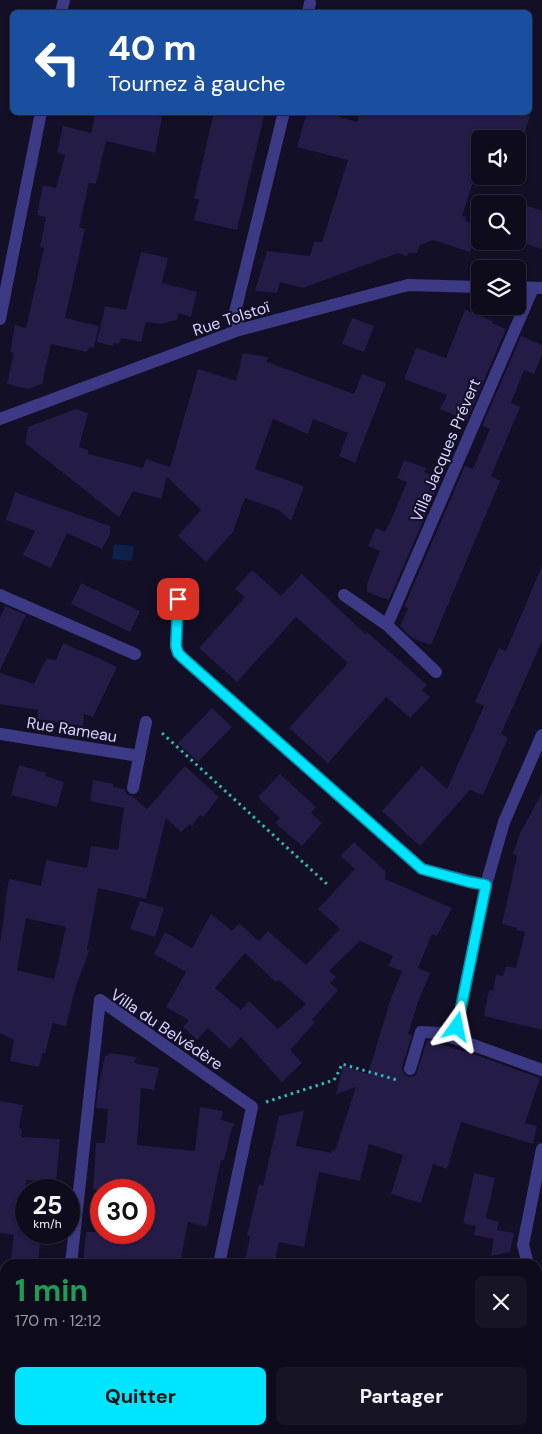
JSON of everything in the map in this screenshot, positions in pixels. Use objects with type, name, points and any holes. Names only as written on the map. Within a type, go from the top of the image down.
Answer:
[{"type":"street","points":[[0,319],[40,115]]},
{"type":"street","points":[[239,330],[235,312],[283,115]]},
{"type":"street","name":"Rue Tolstoï","points":[[0,419],[239,330],[408,286],[471,287]]},
{"type":"street","name":"Villa Jacques Prévert","points":[[387,625],[538,288]]},
{"type":"street","points":[[178,584],[176,646],[178,653],[183,658],[422,869],[486,885]]},
{"type":"street","points":[[344,594],[387,625],[436,672]]},
{"type":"street","points":[[0,595],[135,654]]},
{"type":"street","points":[[133,788],[146,722]]},
{"type":"street","name":"Rue Rameau","points":[[0,734],[139,756]]},
{"type":"street","points":[[457,1027],[486,885],[504,822],[542,735]]},
{"type":"street","name":"Villa du Belvédère","points":[[72,1259],[100,1000],[252,1107]]},
{"type":"street","points":[[410,1068],[421,1032],[440,1033],[542,1070]]},
{"type":"street","points":[[220,1259],[252,1107]]},
{"type":"street","points":[[527,1259],[523,1245],[542,1150]]},
{"type":"path","points":[[146,722],[153,725],[329,886]]},
{"type":"path","points":[[252,1107],[334,1080],[342,1064],[396,1080],[401,1066],[410,1068]]},
{"type":"water","points":[[114,544],[134,546],[132,561],[112,559]]},
{"type":"building","points":[[95,115],[153,115],[162,117],[155,153],[106,141],[96,184],[89,183],[79,227],[85,229],[65,318],[99,326],[94,348],[89,347],[87,352],[51,344],[42,384],[28,389],[7,384],[14,353],[10,352],[15,325],[26,328],[44,248],[40,247],[46,217],[37,215],[43,185],[56,188],[65,155],[57,153],[63,126],[91,133]]},
{"type":"building","points":[[213,115],[264,115],[237,230],[194,220],[199,199],[194,199]]},
{"type":"building","points":[[306,115],[334,115],[357,122],[359,115],[530,115],[526,130],[471,130],[471,169],[469,176],[471,176],[472,185],[462,216],[466,217],[465,221],[471,223],[470,252],[433,240],[420,245],[417,253],[408,253],[407,256],[398,253],[303,288],[280,282],[277,293],[255,291],[267,251],[310,256],[314,242],[322,242],[348,160],[297,147]]},
{"type":"building","points":[[526,206],[542,211],[542,249],[526,244]]},
{"type":"building","points":[[141,252],[168,258],[162,283],[197,292],[191,317],[179,313],[177,320],[160,324],[146,322],[141,342],[121,338],[119,344],[114,343],[113,346],[97,342],[105,306],[126,310]]},
{"type":"building","points":[[465,310],[471,312],[471,315],[478,315],[493,321],[492,323],[506,329],[467,420],[440,409],[447,395],[404,379],[416,348],[446,358]]},
{"type":"building","points":[[352,318],[374,326],[364,352],[342,344]]},
{"type":"building","points":[[521,336],[542,345],[542,355],[534,374],[524,370],[511,403],[520,407],[491,476],[500,481],[431,645],[412,638],[400,626],[408,608],[404,607],[465,466],[473,469],[490,429],[482,426]]},
{"type":"building","points":[[243,353],[268,357],[267,362],[354,394],[362,374],[386,383],[355,463],[339,456],[348,433],[313,419],[308,434],[273,419],[255,469],[304,486],[291,521],[279,510],[245,498],[233,532],[206,562],[178,536],[201,510],[167,477],[161,499],[133,491],[119,517],[25,443],[28,427],[76,409],[88,413],[79,447],[88,450],[88,454],[143,468],[146,459],[170,467],[198,369],[236,381]]},
{"type":"building","points":[[404,460],[426,468],[424,472],[441,479],[389,600],[367,592],[367,584],[380,551],[368,546],[376,528],[385,532],[407,482],[397,478]]},
{"type":"building","points":[[15,492],[110,526],[110,534],[102,549],[67,533],[51,568],[23,555],[35,531],[6,520]]},
{"type":"building","points":[[542,566],[542,641],[501,734],[508,738],[483,795],[470,790],[420,846],[382,811],[422,766],[447,789],[484,706],[475,702],[499,648],[506,651]]},
{"type":"building","points":[[252,570],[281,596],[302,574],[365,634],[367,632],[427,685],[422,690],[430,697],[410,718],[386,697],[328,763],[289,728],[348,663],[296,617],[237,682],[199,648],[245,597],[235,589]]},
{"type":"building","points":[[81,583],[140,611],[130,632],[71,604]]},
{"type":"building","points":[[5,606],[26,615],[0,670],[0,618]]},
{"type":"building","points":[[63,643],[117,667],[93,717],[84,714],[83,726],[37,719],[38,710],[0,704],[0,673],[34,684],[46,659],[56,660]]},
{"type":"building","points":[[212,708],[232,727],[198,762],[178,743]]},
{"type":"building","points":[[19,765],[46,773],[45,776],[64,782],[57,807],[11,795]]},
{"type":"building","points":[[185,766],[219,797],[203,817],[200,815],[192,826],[190,824],[181,832],[166,818],[146,899],[98,888],[87,950],[89,950],[76,986],[66,1026],[53,1023],[39,1067],[10,1061],[14,1040],[0,1033],[0,943],[9,879],[41,886],[46,860],[87,868],[91,846],[118,850],[124,808],[90,801],[93,780],[113,784],[113,787],[124,789],[127,794],[147,809]],"holes":[[[26,918],[66,927],[54,979],[17,970]]]},
{"type":"building","points":[[280,774],[316,807],[311,813],[322,823],[302,846],[275,823],[280,818],[258,797]]},
{"type":"building","points":[[542,793],[542,1030],[484,1016],[489,990],[493,991],[496,975],[503,976],[506,966],[516,968],[525,932],[502,924],[517,856],[513,854],[520,833]]},
{"type":"building","points":[[354,842],[386,872],[385,879],[452,908],[437,936],[432,934],[418,968],[430,973],[408,1034],[412,1035],[402,1067],[404,1074],[408,1077],[416,1075],[427,1040],[540,1078],[525,1123],[537,1126],[533,1144],[461,1122],[447,1169],[433,1164],[421,1203],[391,1194],[403,1155],[369,1144],[360,1181],[319,1172],[304,1247],[279,1242],[275,1259],[245,1259],[250,1236],[247,1235],[259,1184],[263,1186],[279,1116],[304,1111],[296,1146],[331,1153],[332,1150],[335,1151],[356,1087],[336,1094],[343,1066],[368,1074],[391,998],[402,971],[388,966],[393,956],[360,941],[329,971],[336,977],[330,983],[338,990],[312,1020],[315,1022],[290,1050],[302,1063],[282,1082],[241,1037],[230,1049],[208,1028],[197,1040],[183,1027],[189,1020],[166,1007],[186,972],[154,954],[165,932],[192,948],[211,914],[232,931],[239,923],[259,941],[268,931],[306,965],[340,929],[318,909],[355,869],[341,856]],"holes":[[[245,953],[276,982],[279,980],[306,1004],[278,1029],[249,1001],[241,1010],[215,988]]]},
{"type":"building","points":[[140,901],[164,908],[155,937],[130,929]]},
{"type":"building","points":[[109,1053],[136,1057],[135,1063],[159,1068],[154,1090],[141,1088],[137,1145],[195,1151],[200,1107],[223,1111],[221,1120],[236,1124],[232,1127],[224,1160],[221,1160],[207,1227],[188,1222],[181,1259],[83,1259],[86,1232],[90,1232],[90,1244],[155,1244],[155,1179],[94,1179],[96,1143],[105,1143],[108,1109],[96,1108],[105,1055],[108,1056]]},
{"type":"building","points":[[0,1101],[23,1105],[19,1128],[22,1129],[21,1137],[60,1139],[56,1179],[15,1179],[15,1244],[40,1244],[38,1259],[11,1259],[14,1235],[0,1233]]},
{"type":"building","points":[[474,1173],[495,1178],[486,1218],[499,1222],[497,1230],[514,1233],[510,1252],[491,1256],[494,1239],[474,1235],[476,1226],[463,1223]]},
{"type":"route","points":[[178,599],[176,646],[178,653],[183,658],[422,869],[486,885],[457,1027]]}]
